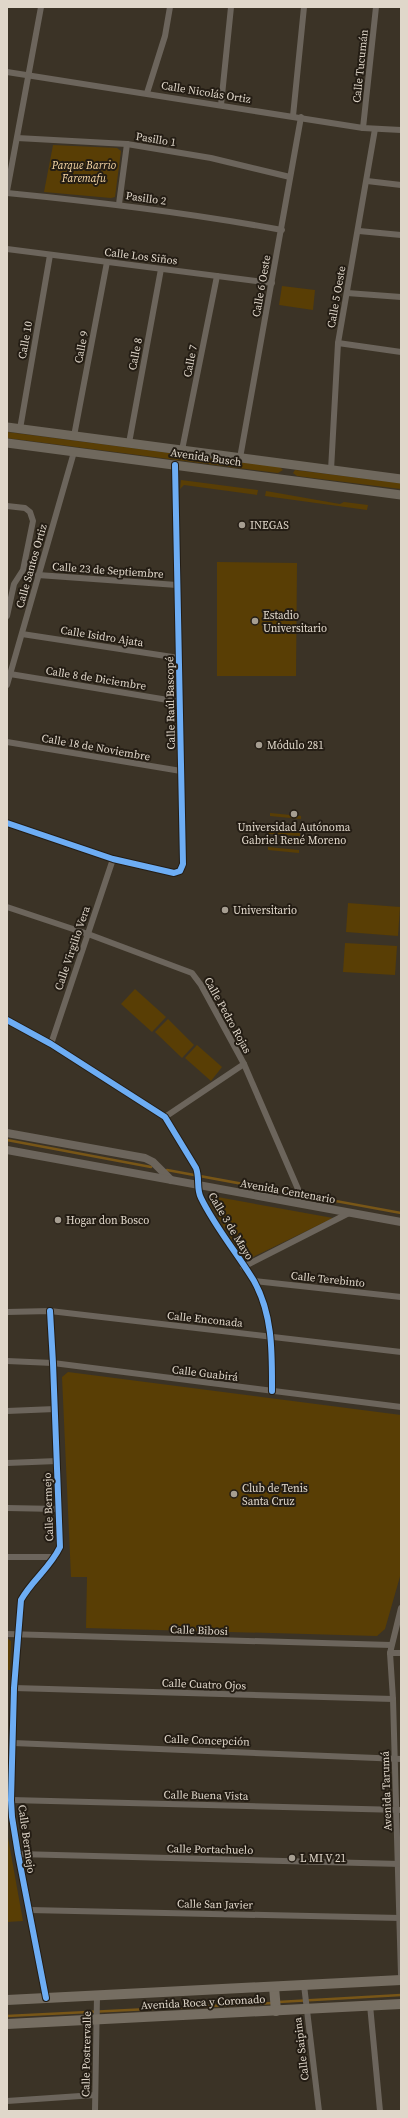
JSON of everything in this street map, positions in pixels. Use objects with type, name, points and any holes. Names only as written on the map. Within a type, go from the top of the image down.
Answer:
[{"type":"main road","name":"Avenida Busch","points":[[7,427],[401,479]]},
{"type":"main road","name":"Avenida Busch","points":[[7,443],[401,495]]},
{"type":"main road","points":[[285,480],[287,464]]},
{"type":"main road","name":"Avenida Roca y Coronado","points":[[7,2000],[46,1998],[96,2000],[305,1988],[401,1980]]},
{"type":"main road","points":[[274,1990],[276,2009]]},
{"type":"main road","name":"Avenida Roca y Coronado","points":[[7,2024],[96,2017],[401,2004]]},
{"type":"street","points":[[7,192],[41,7]]},
{"type":"street","points":[[147,93],[165,36],[170,7]]},
{"type":"street","points":[[221,105],[231,7]]},
{"type":"street","points":[[293,116],[304,7]]},
{"type":"street","name":"Calle Tucumán","points":[[363,128],[376,7]]},
{"type":"street","name":"Calle Nicolás Ortiz","points":[[7,72],[301,117],[363,128],[401,130]]},
{"type":"street","name":"Calle 6 Oeste","points":[[240,458],[301,117]]},
{"type":"street","name":"Calle 5 Oeste","points":[[331,470],[338,343],[359,231],[375,129]]},
{"type":"street","name":"Pasillo 1","points":[[17,138],[127,144],[211,158],[290,177]]},
{"type":"street","points":[[120,204],[127,144]]},
{"type":"street","points":[[367,182],[401,185]]},
{"type":"street","name":"Pasillo 2","points":[[7,192],[120,204],[202,215],[282,230]]},
{"type":"street","points":[[359,231],[401,235]]},
{"type":"street","name":"Calle Los Siños","points":[[7,249],[272,283]]},
{"type":"street","name":"Calle 10","points":[[20,429],[50,255]]},
{"type":"street","name":"Calle 9","points":[[74,436],[107,262]]},
{"type":"street","name":"Calle 8","points":[[129,443],[161,269]]},
{"type":"street","name":"Calle 7","points":[[182,450],[217,276]]},
{"type":"street","points":[[347,293],[401,297]]},
{"type":"street","points":[[338,343],[401,352]]},
{"type":"street","name":"Calle Santos Ortiz","points":[[7,685],[74,452]]},
{"type":"street","name":"Calle Raúl Bascopé","points":[[113,859],[174,873],[180,871],[183,864],[175,465]]},
{"type":"street","points":[[7,506],[25,508],[30,512],[33,521],[22,570],[14,584],[7,616]]},
{"type":"street","name":"Calle 23 de Septiembre","points":[[38,575],[177,585]]},
{"type":"street","points":[[7,582],[14,584]]},
{"type":"street","name":"Calle Isidro Ajata","points":[[22,634],[179,658]]},
{"type":"street","name":"Calle 8 de Diciembre","points":[[10,674],[180,702]]},
{"type":"street","name":"Calle 18 de Noviembre","points":[[7,742],[181,771]]},
{"type":"street","points":[[7,823],[113,859]]},
{"type":"street","name":"Calle Virgilio Vera","points":[[51,1044],[113,859]]},
{"type":"street","name":"Calle Pedro Rojas","points":[[7,908],[88,934],[192,973],[202,985],[244,1064],[298,1189],[298,1200]]},
{"type":"street","name":"Calle 3 de Mayo","points":[[7,1020],[51,1044],[165,1117],[198,1180],[200,1197],[254,1281],[266,1312],[272,1337],[272,1391]]},
{"type":"street","points":[[165,1117],[244,1064]]},
{"type":"street","points":[[7,1133],[145,1158],[153,1162],[172,1181]]},
{"type":"street","name":"Avenida Centenario","points":[[7,1150],[172,1181],[198,1180],[298,1200],[349,1213],[401,1222]]},
{"type":"street","points":[[244,1267],[349,1213]]},
{"type":"street","name":"Calle Terebinto","points":[[254,1281],[401,1297]]},
{"type":"street","name":"Calle Enconada","points":[[7,1312],[50,1311],[401,1352]]},
{"type":"street","name":"Calle Bermejo","points":[[46,1998],[18,1854],[11,1800],[14,1688],[17,1635],[21,1600],[27,1589],[48,1568],[60,1546],[50,1311]]},
{"type":"street","name":"Calle Guabirá","points":[[7,1361],[53,1363],[401,1408]]},
{"type":"street","points":[[7,1412],[55,1410]]},
{"type":"street","points":[[7,1463],[57,1461]]},
{"type":"street","points":[[7,1508],[58,1509]]},
{"type":"street","points":[[7,1557],[55,1557]]},
{"type":"street","name":"Avenida Tarumá","points":[[401,1608],[390,1653],[398,1758],[401,1975]]},
{"type":"street","name":"Calle Bibosi","points":[[7,1634],[391,1645]]},
{"type":"street","points":[[390,1653],[401,1653]]},
{"type":"street","name":"Calle Cuatro Ojos","points":[[14,1688],[393,1702],[401,1705]]},
{"type":"street","name":"Calle Concepción","points":[[13,1743],[398,1758]]},
{"type":"street","name":"Calle Buena Vista","points":[[11,1800],[399,1810]]},
{"type":"street","name":"Calle Portachuelo","points":[[18,1854],[399,1864]]},
{"type":"street","name":"Calle San Javier","points":[[29,1910],[400,1918]]},
{"type":"street","name":"Calle Saipina","points":[[305,1988],[306,2008],[319,2111]]},
{"type":"street","name":"Calle Postrervalle","points":[[95,2111],[96,2000]]},
{"type":"street","points":[[370,2005],[380,2111]]},
{"type":"street","points":[[7,2101],[95,2095]]},
{"type":"green space","name":"Parque Barrio Faremafu","points":[[53,145],[117,148],[121,151],[115,197],[111,198],[44,192]]},
{"type":"green space","points":[[282,286],[315,290],[313,310],[279,305]]},
{"type":"green space","points":[[7,432],[280,467],[283,470],[278,473],[7,438]]},
{"type":"green space","points":[[295,470],[401,483],[401,489],[297,476],[293,473]]},
{"type":"green space","points":[[181,480],[258,490],[257,495],[184,485],[180,489]]},
{"type":"green space","points":[[266,491],[340,504],[344,502],[368,505],[367,510],[265,496]]},
{"type":"green space","points":[[217,562],[297,563],[296,676],[217,676]]},
{"type":"green space","points":[[270,813],[301,816],[301,819],[270,816]]},
{"type":"green space","points":[[269,831],[300,833],[300,836],[268,834]]},
{"type":"green space","points":[[268,847],[299,850],[299,853],[268,850]]},
{"type":"green space","points":[[348,903],[400,907],[398,936],[346,932]]},
{"type":"green space","points":[[345,943],[397,946],[395,975],[343,972]]},
{"type":"green space","points":[[135,989],[166,1017],[152,1032],[121,1004]]},
{"type":"green space","points":[[168,1019],[194,1045],[182,1058],[155,1032]]},
{"type":"green space","points":[[197,1045],[222,1067],[211,1081],[185,1058]]},
{"type":"green space","points":[[212,1196],[333,1218],[247,1260],[242,1257],[209,1202],[208,1197]]},
{"type":"green space","name":"Club de Tenis Santa Cruz","points":[[68,1372],[401,1415],[401,1573],[385,1629],[377,1636],[86,1628],[87,1577],[71,1577],[62,1377]]},
{"type":"green space","points":[[7,1638],[11,1641],[10,1670],[7,1670]]},
{"type":"green space","points":[[7,1832],[23,1921],[7,1922]]},
{"type":"waterway","points":[[7,1140],[151,1167]]},
{"type":"waterway","points":[[167,1170],[401,1213]]},
{"type":"waterway","points":[[278,2002],[401,1995]]},
{"type":"waterway","points":[[7,2016],[273,2003]]},
{"type":"cycle path","points":[[7,823],[113,859],[174,873],[180,871],[183,864],[175,465]]},
{"type":"cycle path","points":[[7,1020],[51,1044],[165,1117],[196,1168],[200,1195],[207,1209],[219,1230],[241,1260],[260,1294],[265,1307],[270,1334],[272,1391]]},
{"type":"cycle path","points":[[46,1998],[18,1854],[11,1800],[14,1688],[21,1600],[60,1547],[50,1311]]},
{"type":"place","name":"INEGAS","points":[[242,525]]},
{"type":"place","name":"Estadio Universitario","points":[[255,621]]},
{"type":"place","name":"Módulo 281","points":[[259,745]]},
{"type":"place","name":"Universidad Autónoma Gabriel René Moreno","points":[[294,814]]},
{"type":"place","name":"Universitario","points":[[225,910]]},
{"type":"place","name":"Hogar don Bosco","points":[[58,1220]]},
{"type":"place","name":"Club de Tenis Santa Cruz","points":[[234,1494]]},
{"type":"place","name":"L MI V 21","points":[[292,1858]]}]
